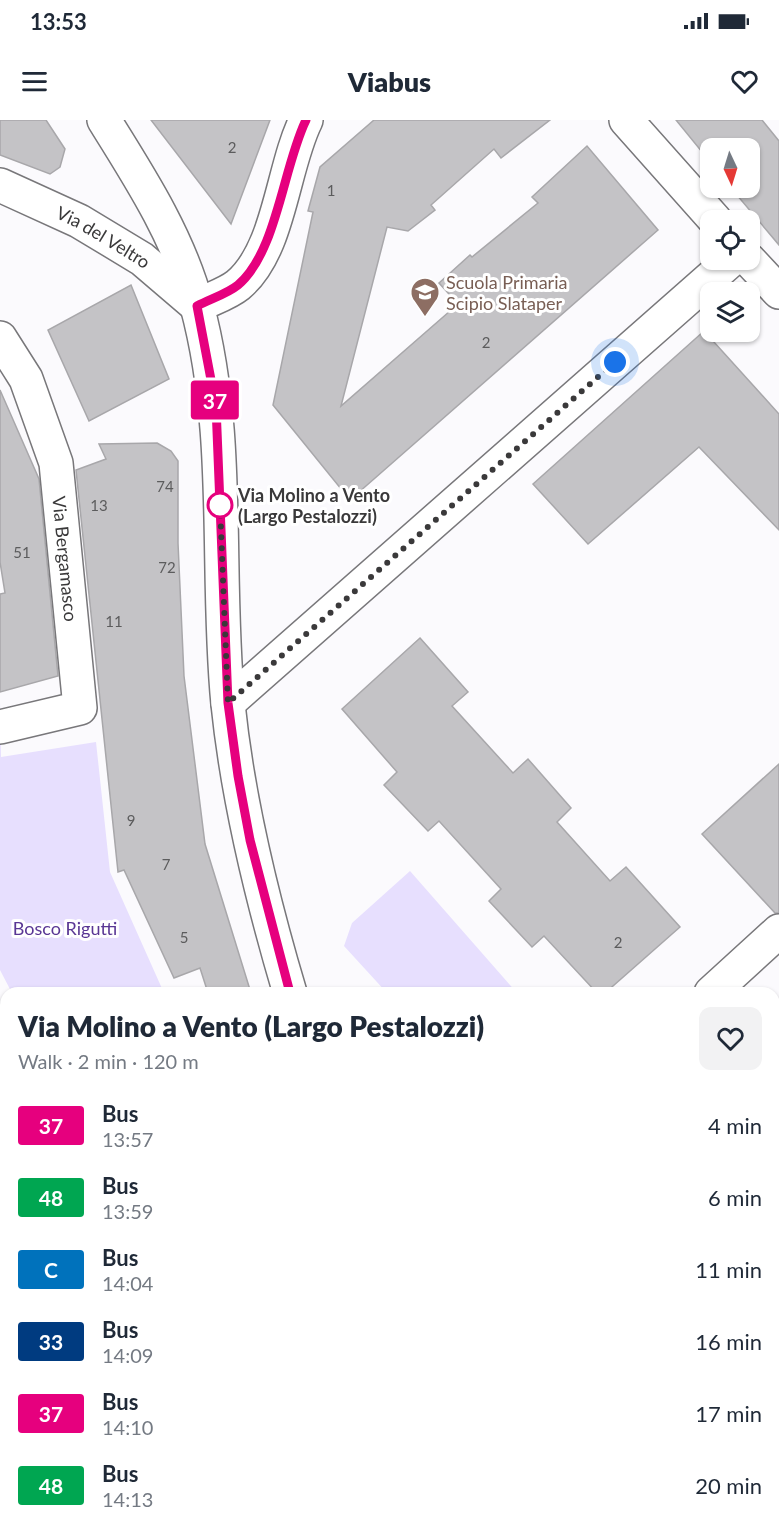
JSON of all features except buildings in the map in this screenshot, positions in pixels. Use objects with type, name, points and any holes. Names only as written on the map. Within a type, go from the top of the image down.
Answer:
[{"type":"street","points":[[104,120],[157,206],[178,251],[197,306],[216,406],[228,703],[250,840],[288,987]]},
{"type":"street","points":[[197,306],[237,286],[255,266],[269,234],[296,141],[306,120]]},
{"type":"street","points":[[626,120],[706,210]]},
{"type":"street","name":"Via del Veltro","points":[[0,185],[79,221],[142,259],[197,306]]},
{"type":"street","points":[[228,703],[720,270]]},
{"type":"street","points":[[758,270],[779,292]]},
{"type":"street","name":"Via Bergamasco","points":[[0,338],[26,379],[56,463],[80,708],[0,727]]},
{"type":"street","points":[[718,987],[779,931]]},
{"type":"green space","name":"Bosco Rigutti","points":[[0,701],[1,757],[96,742],[110,872],[161,987],[9,987],[0,970]]},
{"type":"green space","points":[[410,871],[512,987],[382,987],[344,946],[352,923]]},
{"type":"bus line","name":"37","points":[[288,987],[250,840],[228,703],[216,406],[197,306],[237,286],[255,266],[269,234],[296,141],[306,120]]},
{"type":"place","name":"Scuola Primaria Scipio Slataper","points":[[425,318]]},
{"type":"place","name":"Via Molino a Vento (Largo Pestalozzi)","points":[[220,505]]},
{"type":"route","points":[[220,505],[228,703],[615,362]]}]
